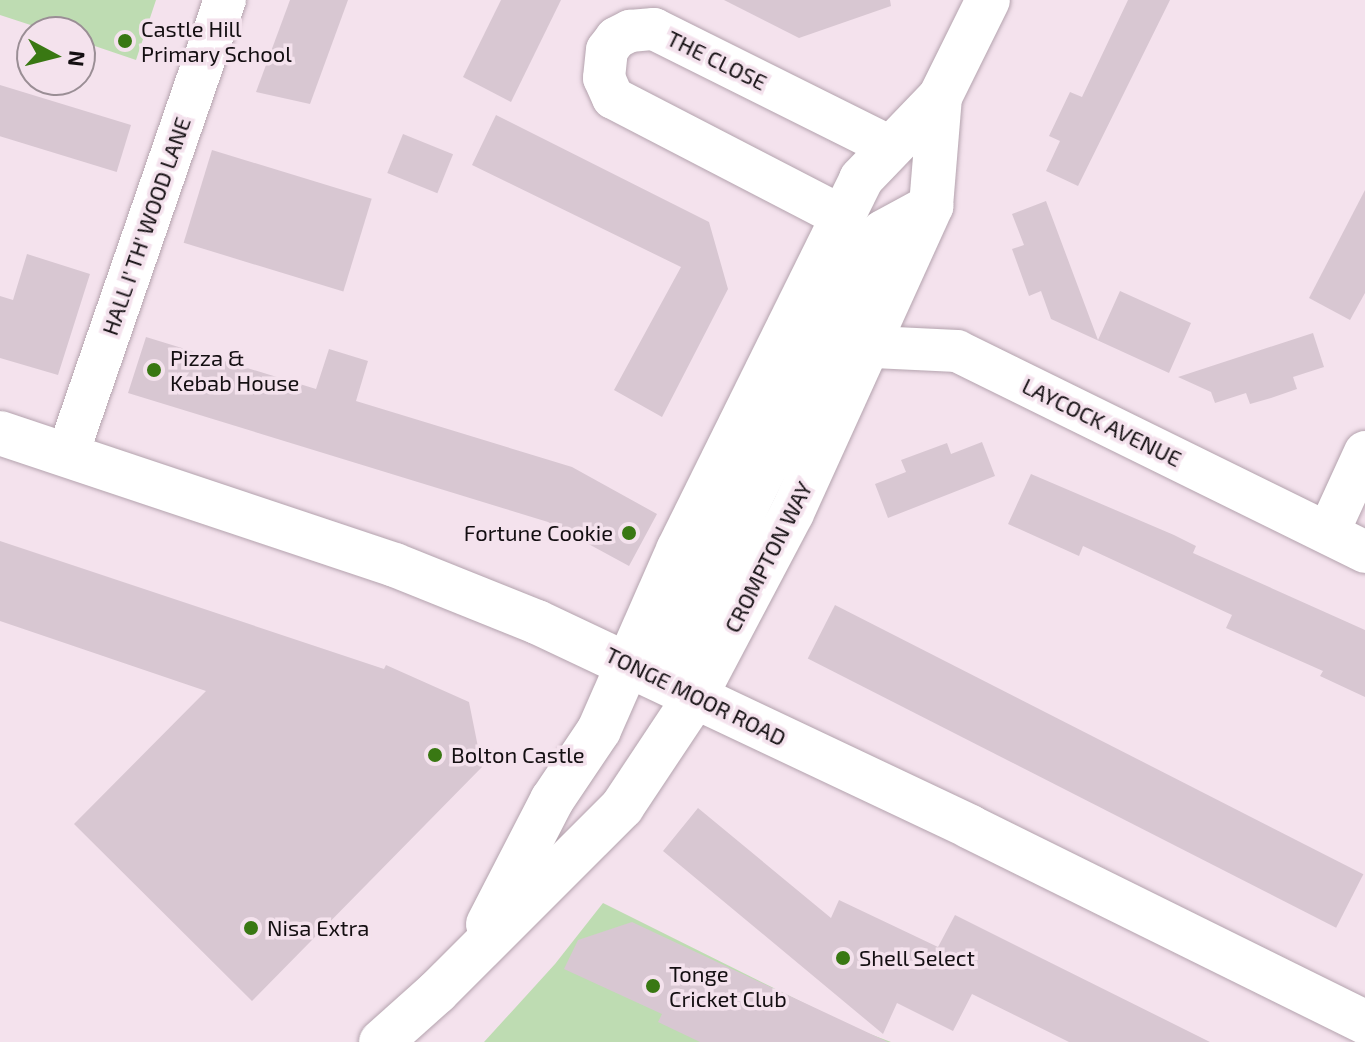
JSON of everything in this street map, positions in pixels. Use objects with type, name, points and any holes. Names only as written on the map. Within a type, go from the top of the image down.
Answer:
[{"type":"main road","name":"CROMPTON WAY","points":[[474,951],[552,800],[599,730],[678,550],[861,179],[940,97],[988,0]]},
{"type":"main road","name":"CROMPTON WAY","points":[[381,1042],[437,992],[474,951],[579,853],[622,807],[695,697],[792,513],[931,206],[940,97]]},
{"type":"main road","points":[[628,663],[655,663],[667,658],[683,639],[824,345],[883,232],[931,206]]},
{"type":"main road","name":"TONGE MOOR ROAD","points":[[0,433],[68,453],[395,565],[628,663],[1365,1022]]},
{"type":"street","name":"HALL I' TH' WOOD LANE","points":[[68,453],[225,0]]},
{"type":"street","name":"THE CLOSE","points":[[843,217],[613,98],[604,78],[607,50],[616,38],[630,31],[654,29],[891,147]]},
{"type":"street","name":"LAYCOCK AVENUE","points":[[824,345],[957,351],[1365,552]]},
{"type":"street","points":[[1328,533],[1365,452]]},
{"type":"green space","points":[[0,0],[156,0],[136,60],[96,46],[96,16],[16,16],[16,20],[0,15]]},
{"type":"green space","name":"Tonge Cricket Club","points":[[603,903],[854,1028],[891,1042],[484,1042],[555,964]]},
{"type":"building","points":[[290,0],[348,0],[310,104],[256,92]]},
{"type":"building","points":[[501,0],[561,0],[511,102],[463,77]]},
{"type":"building","points":[[724,0],[890,0],[891,6],[799,38]]},
{"type":"building","points":[[1128,0],[1170,0],[1078,186],[1046,171],[1060,141],[1049,136],[1070,92],[1082,97]]},
{"type":"building","points":[[0,85],[16,90],[16,96],[36,96],[131,125],[117,172],[0,136]]},
{"type":"building","points":[[496,115],[709,222],[728,289],[662,417],[614,390],[681,267],[472,165]]},
{"type":"building","points":[[403,134],[453,154],[437,193],[387,173]]},
{"type":"building","points":[[212,150],[372,199],[343,292],[184,243]]},
{"type":"building","points":[[1365,190],[1365,293],[1350,320],[1309,298]]},
{"type":"building","points":[[1046,201],[1098,340],[1120,291],[1191,323],[1169,373],[1051,319],[1041,291],[1029,296],[1012,249],[1024,245],[1012,214]]},
{"type":"building","points":[[27,254],[90,274],[58,375],[0,358],[0,296],[13,300]]},
{"type":"building","points":[[1313,333],[1324,367],[1293,377],[1297,389],[1271,398],[1250,404],[1246,393],[1215,403],[1211,392],[1178,377]]},
{"type":"building","points":[[146,337],[316,389],[329,349],[368,361],[356,401],[572,467],[657,514],[629,566],[548,522],[128,393]]},
{"type":"building","points":[[982,442],[995,476],[888,518],[875,484],[906,472],[901,460],[947,443],[951,454]]},
{"type":"building","points":[[1031,474],[1174,535],[1196,546],[1193,553],[1365,630],[1365,697],[1320,676],[1323,671],[1226,628],[1232,615],[1083,546],[1079,556],[1008,524]]},
{"type":"building","points":[[0,541],[384,669],[386,665],[469,702],[482,767],[252,1001],[74,824],[206,691],[0,621]]},
{"type":"building","points":[[835,605],[1363,874],[1336,928],[808,658]]},
{"type":"building","points":[[698,808],[831,918],[839,900],[938,947],[955,915],[1210,1042],[1069,1042],[972,994],[953,1031],[897,1003],[883,1034],[663,851]]},
{"type":"building","name":"Tonge Cricket Club","points":[[632,922],[888,1042],[700,1042],[658,1022],[662,1014],[564,969],[578,940]]},
{"type":"place","name":"Castle Hill Primary School","points":[[125,41]]},
{"type":"place","name":"Pizza & Kebab House","points":[[154,370]]},
{"type":"place","name":"Fortune Cookie","points":[[629,533]]},
{"type":"place","name":"Bolton Castle","points":[[435,755]]},
{"type":"place","name":"Nisa Extra","points":[[251,928]]},
{"type":"place","name":"Shell Select","points":[[843,958]]},
{"type":"place","name":"Tonge Cricket Club","points":[[653,986]]}]
